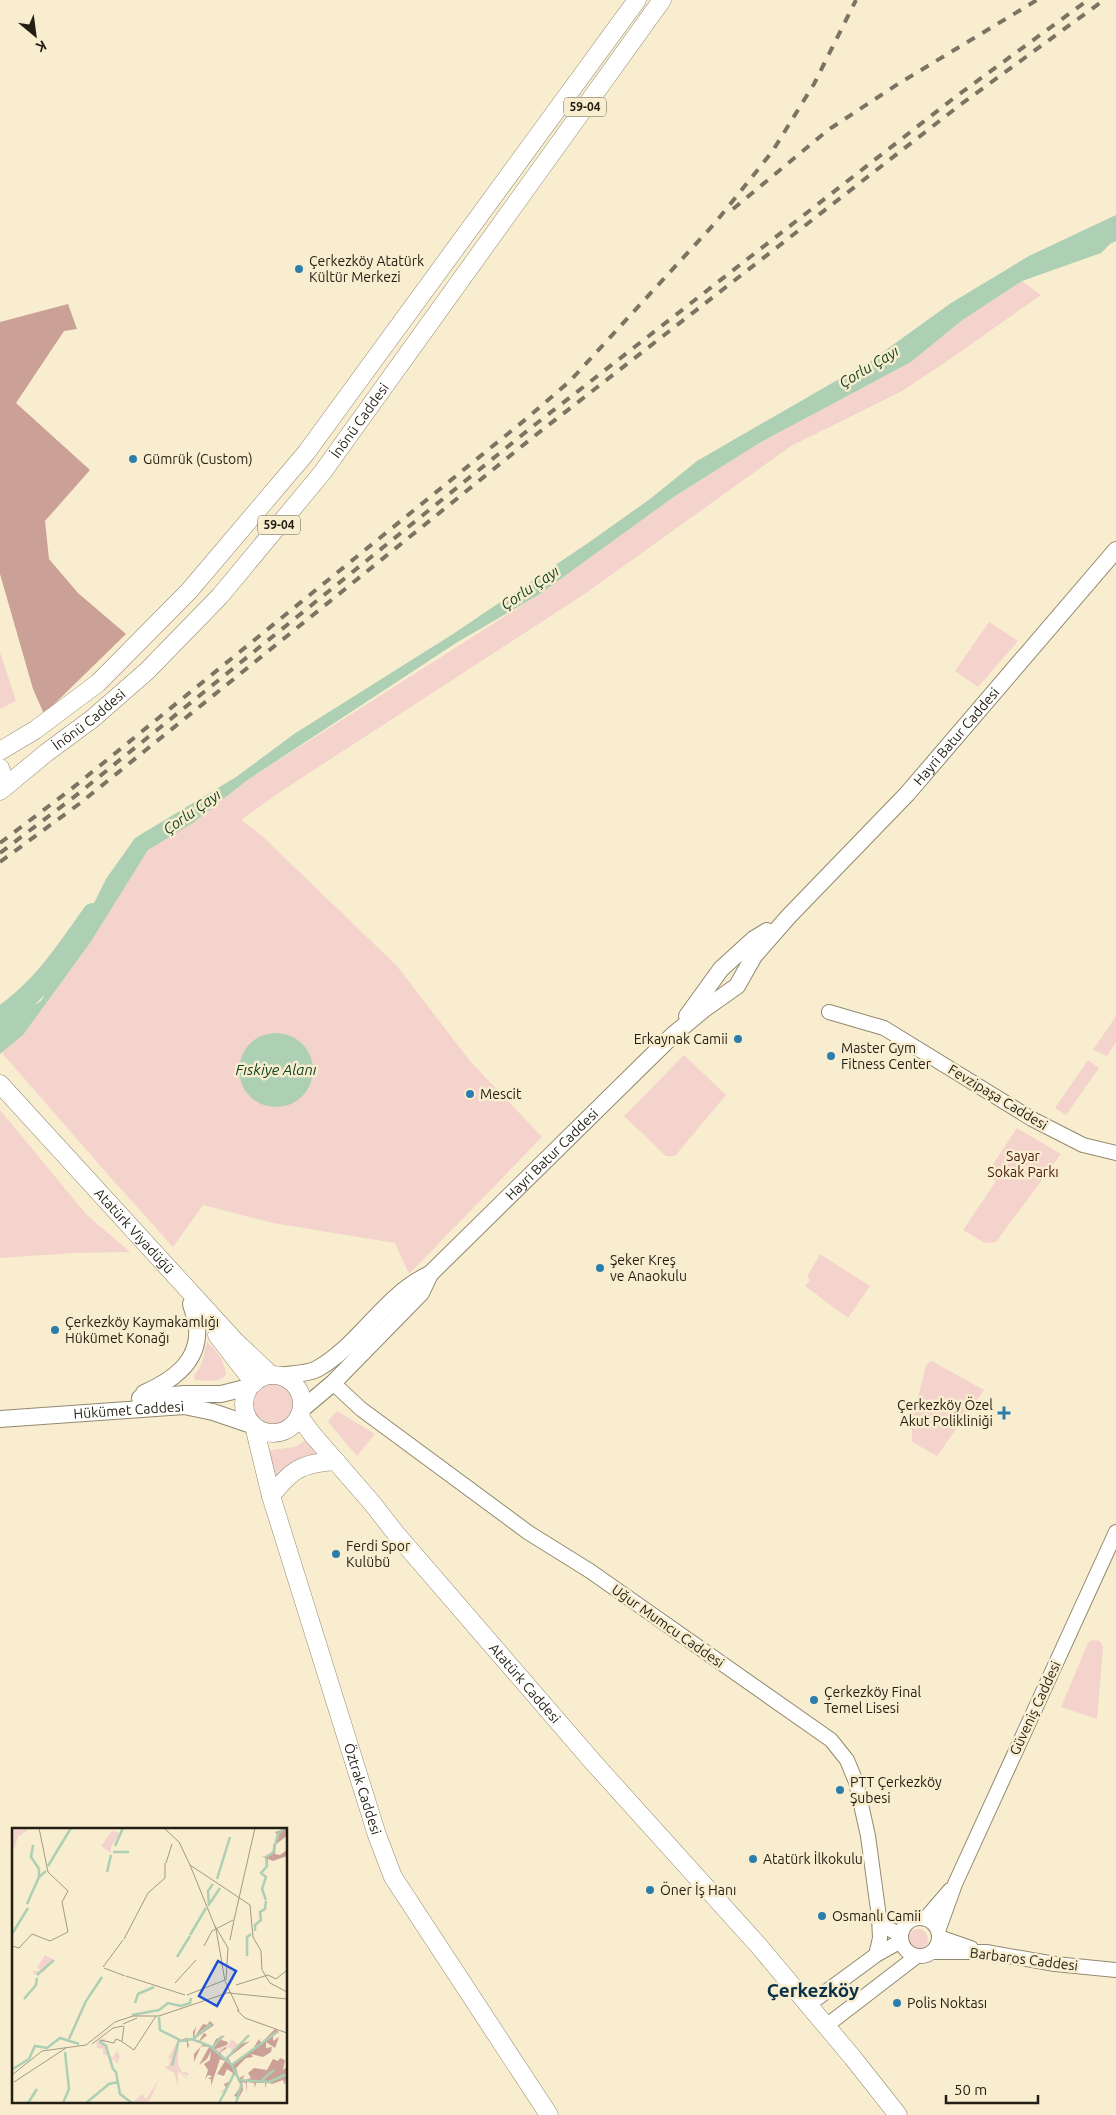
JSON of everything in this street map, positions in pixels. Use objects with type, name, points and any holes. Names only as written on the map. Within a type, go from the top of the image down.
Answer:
[{"type":"main road","name":"İnönü Caddesi","points":[[0,751],[35,730],[98,682],[189,591],[306,453],[637,0]]},
{"type":"main road","name":"İnönü Caddesi","points":[[0,790],[92,719],[147,671],[220,596],[322,473],[662,0]]},
{"type":"main road","points":[[490,202],[508,214]]},
{"type":"main road","name":"Hayri Batur Caddesi","points":[[300,1413],[333,1383],[421,1292],[430,1274],[673,1036],[728,992],[747,990],[744,974],[754,956],[789,916],[907,794],[1116,550]]},
{"type":"main road","points":[[0,768],[4,779],[0,790]]},
{"type":"main road","name":"Hayri Batur Caddesi","points":[[673,1036],[721,970],[754,939],[789,916]]},
{"type":"main road","points":[[728,992],[718,987],[721,970],[738,966],[744,974]]},
{"type":"main road","name":"Atatürk Viyadüğü","points":[[0,1084],[224,1328],[275,1376]]},
{"type":"main road","name":"Atatürk Viyadüğü","points":[[0,1099],[161,1267],[251,1385]]},
{"type":"main road","name":"Hayri Batur Caddesi","points":[[275,1376],[316,1370],[350,1343],[414,1281],[430,1274]]},
{"type":"main road","points":[[132,1399],[163,1384],[183,1369],[190,1358],[195,1347],[197,1328],[191,1304]]},
{"type":"main road","points":[[275,1376],[294,1384],[299,1391],[301,1399],[300,1413],[294,1424],[279,1433],[262,1431],[254,1426],[247,1418],[244,1408],[244,1397],[251,1385],[263,1377],[275,1376]]},
{"type":"main road","name":"Hükümet Caddesi","points":[[4,1414],[184,1394],[221,1394],[251,1385]]},
{"type":"main road","name":"Hükümet Caddesi","points":[[4,1414],[184,1406],[213,1412],[254,1426]]},
{"type":"main road","name":"Atatürk Caddesi","points":[[300,1413],[312,1434],[397,1535],[593,1762],[758,1945],[898,2115]]},
{"type":"main road","name":"Öztrak Caddesi","points":[[254,1426],[270,1496],[377,1835],[393,1877],[549,2115]]},
{"type":"main road","points":[[270,1496],[290,1473],[298,1468],[312,1463],[336,1461]]},
{"type":"street","name":"Fevzipaşa Caddesi","points":[[829,1012],[884,1028],[1032,1119],[1083,1145],[1116,1153]]},
{"type":"street","name":"Uğur Mumcu Caddesi","points":[[333,1383],[360,1409],[513,1522],[590,1571],[831,1740],[847,1760],[856,1782],[868,1836],[879,1917],[880,1938],[876,1954]]},
{"type":"street","name":"Güveniş Caddesi","points":[[956,1884],[1116,1532]]},
{"type":"street","points":[[925,1919],[956,1884]]},
{"type":"street","points":[[826,2026],[916,1956],[932,1952],[936,1948],[938,1934],[956,1884]]},
{"type":"street","points":[[879,1917],[890,1930],[901,1938],[907,1950],[916,1956]]},
{"type":"street","points":[[808,2005],[876,1954],[901,1938],[903,1929],[912,1920],[925,1919],[930,1921],[938,1934],[986,1952]]},
{"type":"street","name":"Barbaros Caddesi","points":[[932,1952],[986,1952],[1055,1964],[1116,1970]]},
{"type":"green space","points":[[1022,281],[1041,295],[902,391],[791,446],[586,593],[280,792],[241,820],[260,834],[397,966],[470,1061],[542,1137],[409,1274],[395,1243],[273,1223],[203,1205],[173,1247],[2,1053],[23,1035],[90,943],[148,850],[193,823],[246,781],[540,594],[675,496],[761,442],[911,362],[961,321]]},
{"type":"green space","points":[[989,622],[1018,641],[978,687],[955,671]]},
{"type":"green space","points":[[0,652],[16,701],[0,709]]},
{"type":"green space","points":[[1116,1016],[1116,1042],[1107,1056],[1093,1050]]},
{"type":"green space","points":[[684,1055],[726,1095],[675,1156],[666,1156],[624,1116]]},
{"type":"green space","points":[[1088,1060],[1099,1068],[1066,1115],[1055,1108]]},
{"type":"green space","points":[[0,1110],[86,1214],[130,1252],[73,1253],[0,1258]]},
{"type":"green space","name":"Sayar Sokak Parkı","points":[[1017,1128],[1061,1154],[996,1242],[985,1243],[963,1230],[996,1181],[986,1175]]},
{"type":"green space","points":[[820,1254],[870,1286],[848,1318],[805,1286],[810,1280],[807,1277]]},
{"type":"green space","points":[[207,1342],[220,1356],[226,1374],[216,1380],[195,1380],[194,1376],[201,1365]]},
{"type":"green space","points":[[932,1361],[984,1390],[937,1456],[912,1442],[912,1422],[926,1365]]},
{"type":"green space","points":[[277,1382],[289,1388],[294,1395],[294,1413],[289,1420],[282,1425],[269,1426],[261,1423],[254,1416],[251,1400],[254,1392],[261,1385]]},
{"type":"green space","points":[[337,1411],[375,1434],[357,1456],[328,1422]]},
{"type":"green space","points":[[307,1439],[327,1458],[273,1487],[264,1451],[295,1447]]},
{"type":"green space","points":[[1092,1640],[1100,1641],[1103,1647],[1097,1719],[1061,1707],[1088,1643]]},
{"type":"green space","points":[[918,1929],[925,1932],[928,1939],[925,1946],[918,1949],[911,1946],[908,1939],[911,1932]]},
{"type":"shaded area","points":[[68,304],[77,329],[64,331],[16,403],[90,470],[45,521],[49,559],[78,593],[126,634],[44,714],[33,689],[0,574],[0,322]]},
{"type":"water","points":[[1116,215],[1116,241],[1101,253],[1022,281],[961,321],[911,362],[761,442],[675,496],[540,594],[456,643],[246,781],[193,823],[148,850],[90,943],[23,1035],[0,1054],[0,1025],[41,1001],[79,933],[106,879],[135,838],[236,777],[294,734],[453,634],[588,543],[650,499],[697,461],[872,360],[951,303],[1029,256]]},
{"type":"water","name":"Fıskiye Alanı","points":[[276,1033],[290,1036],[302,1044],[310,1056],[313,1070],[310,1084],[302,1096],[290,1104],[276,1107],[262,1104],[250,1096],[242,1084],[239,1070],[242,1056],[250,1044],[262,1036]]},
{"type":"waterway","name":"Çorlu Çayı","points":[[0,1018],[40,984],[93,914]]},
{"type":"railway","points":[[0,843],[70,790],[526,419],[570,381],[715,223],[772,152],[814,84],[856,0]]},
{"type":"railway","points":[[733,209],[828,130],[898,84],[1037,0]]},
{"type":"railway","points":[[0,853],[74,797],[532,427],[954,98],[1088,0]]},
{"type":"railway","points":[[0,862],[79,804],[537,434],[960,105],[1104,0]]},
{"type":"place","name":"Çerkezköy Atatürk Kültür Merkezi","points":[[299,269]]},
{"type":"place","name":"Gümrük (Custom)","points":[[133,459]]},
{"type":"place","name":"Erkaynak Camii","points":[[738,1039]]},
{"type":"place","name":"Master Gym Fitness Center","points":[[831,1056]]},
{"type":"place","name":"Mescit","points":[[470,1094]]},
{"type":"place","name":"Şeker Kreş ve Anaokulu","points":[[600,1268]]},
{"type":"place","name":"Çerkezköy Kaymakamlığı Hükümet Konağı","points":[[55,1330]]},
{"type":"place","name":"Çerkezköy Özel Akut Polikliniği","points":[[1004,1413]]},
{"type":"place","name":"Ferdi Spor Kulübü","points":[[336,1554]]},
{"type":"place","name":"Çerkezköy Final Temel Lisesi","points":[[814,1700]]},
{"type":"place","name":"PTT Çerkezköy Şubesi","points":[[840,1790]]},
{"type":"place","name":"Atatürk İlkokulu","points":[[753,1859]]},
{"type":"place","name":"Öner İş Hanı","points":[[650,1890]]},
{"type":"place","name":"Osmanlı Camii","points":[[822,1916]]},
{"type":"place","name":"Polis Noktası","points":[[897,2003]]},
{"type":"district","name":"Çerkezköy","points":[[813,1990]]}]
